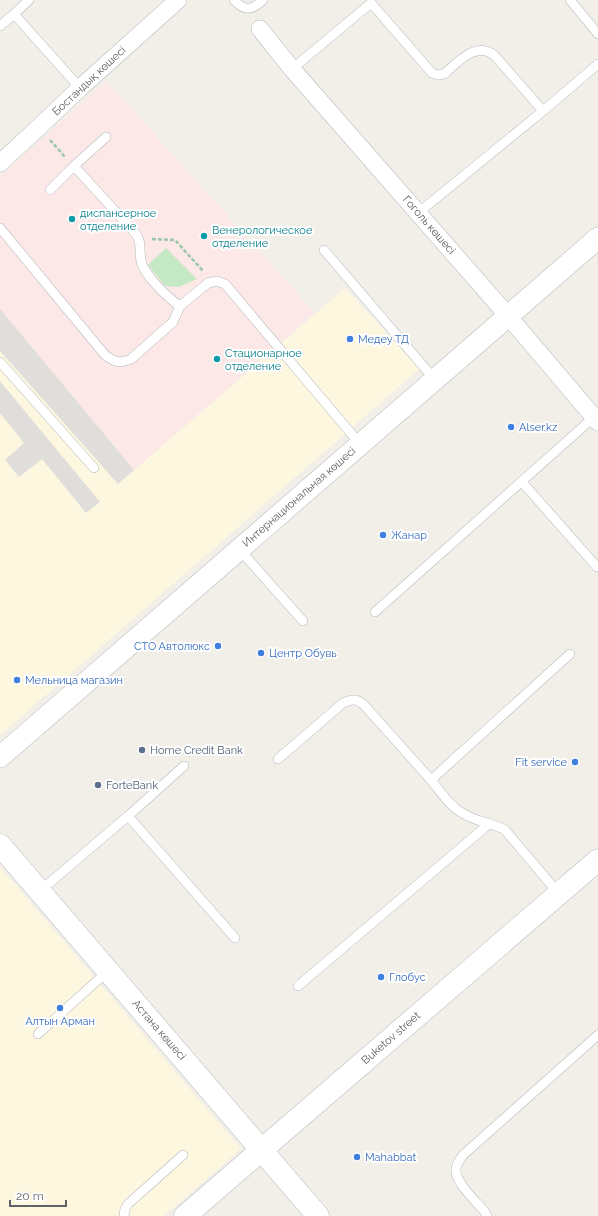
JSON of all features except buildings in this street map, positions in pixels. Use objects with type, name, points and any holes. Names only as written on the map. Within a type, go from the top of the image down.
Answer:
[{"type":"main road","name":"Астана көшесі","points":[[0,845],[318,1216]]},
{"type":"main road","name":"Buketov street","points":[[185,1216],[559,894],[595,867]]},
{"type":"street","name":"Бостандық көшесі","points":[[0,163],[80,88],[178,0]]},
{"type":"street","name":"Гоголь көшесі","points":[[260,29],[292,69],[509,317],[596,419]]},
{"type":"street","name":"Интернациональная көшесі","points":[[0,757],[360,444],[509,317],[598,238]]},
{"type":"lane","points":[[0,26],[29,0]]},
{"type":"lane","points":[[234,0],[242,8],[247,9],[256,6],[263,0]]},
{"type":"lane","points":[[570,0],[598,34]]},
{"type":"lane","points":[[292,69],[373,2],[432,73],[438,75],[444,74],[477,50],[483,49],[490,51],[543,111]]},
{"type":"lane","points":[[14,14],[80,88]]},
{"type":"lane","points":[[418,213],[598,64]]},
{"type":"lane","points":[[50,190],[106,137]]},
{"type":"lane","points":[[74,166],[139,238],[141,246],[141,263],[144,270],[166,295],[180,306]]},
{"type":"lane","points":[[0,228],[105,355],[111,360],[118,362],[125,362],[131,359],[168,327],[177,316],[180,306],[208,283],[217,281],[225,284],[360,444]]},
{"type":"lane","points":[[324,250],[435,380]]},
{"type":"lane","points":[[0,362],[94,468]]},
{"type":"lane","points":[[375,612],[522,482],[596,419]]},
{"type":"lane","points":[[522,482],[597,567]]},
{"type":"lane","points":[[239,549],[303,621]]},
{"type":"lane","points":[[431,780],[570,654]]},
{"type":"lane","points":[[278,759],[343,703],[350,700],[361,702],[431,780],[453,807],[463,814],[498,826],[505,830],[559,894]]},
{"type":"lane","points":[[40,891],[184,766]]},
{"type":"lane","points":[[128,816],[235,938]]},
{"type":"lane","points":[[298,986],[489,824]]},
{"type":"lane","points":[[38,1034],[108,971]]},
{"type":"lane","points":[[487,1216],[486,1212],[460,1184],[456,1169],[458,1162],[463,1155],[598,1035]]},
{"type":"lane","points":[[124,1216],[125,1209],[128,1204],[183,1156]]},
{"type":"path","points":[[38,128],[74,166]]},
{"type":"path","points":[[139,238],[176,240],[213,282]]},
{"type":"shaded area","points":[[107,81],[315,313],[134,470],[0,309],[0,176]]},
{"type":"shaded area","points":[[0,250],[168,440],[118,484],[0,351]]},
{"type":"shaded area","points":[[345,288],[419,369],[0,735],[0,309],[134,470]]},
{"type":"shaded area","points":[[0,381],[100,502],[86,513],[42,459],[19,477],[5,460],[24,443],[0,413]]},
{"type":"shaded area","name":"Алтын Арман","points":[[0,867],[241,1149],[164,1216],[0,1216]]},
{"type":"green space","points":[[166,248],[197,279],[179,287],[165,286],[148,265]]},
{"type":"place","name":"диспансерное отделение","points":[[72,219]]},
{"type":"place","name":"Венерологическое отделение","points":[[204,236]]},
{"type":"place","name":"Медеу ТД","points":[[350,339]]},
{"type":"place","name":"Стационарное отделение","points":[[217,359]]},
{"type":"place","name":"Alser.kz","points":[[511,427]]},
{"type":"place","name":"Жанар","points":[[383,535]]},
{"type":"place","name":"СТО Автолюкс","points":[[218,646]]},
{"type":"place","name":"Центр Обувь","points":[[261,653]]},
{"type":"place","name":"Мельница магазин","points":[[17,680]]},
{"type":"place","name":"Home Credit Bank","points":[[142,750]]},
{"type":"place","name":"Fit service","points":[[575,762]]},
{"type":"place","name":"ForteBank","points":[[98,785]]},
{"type":"place","name":"Глобус","points":[[381,977]]},
{"type":"place","name":"Алтын Арман","points":[[60,1008]]},
{"type":"place","name":"Mahabbat","points":[[357,1157]]}]
